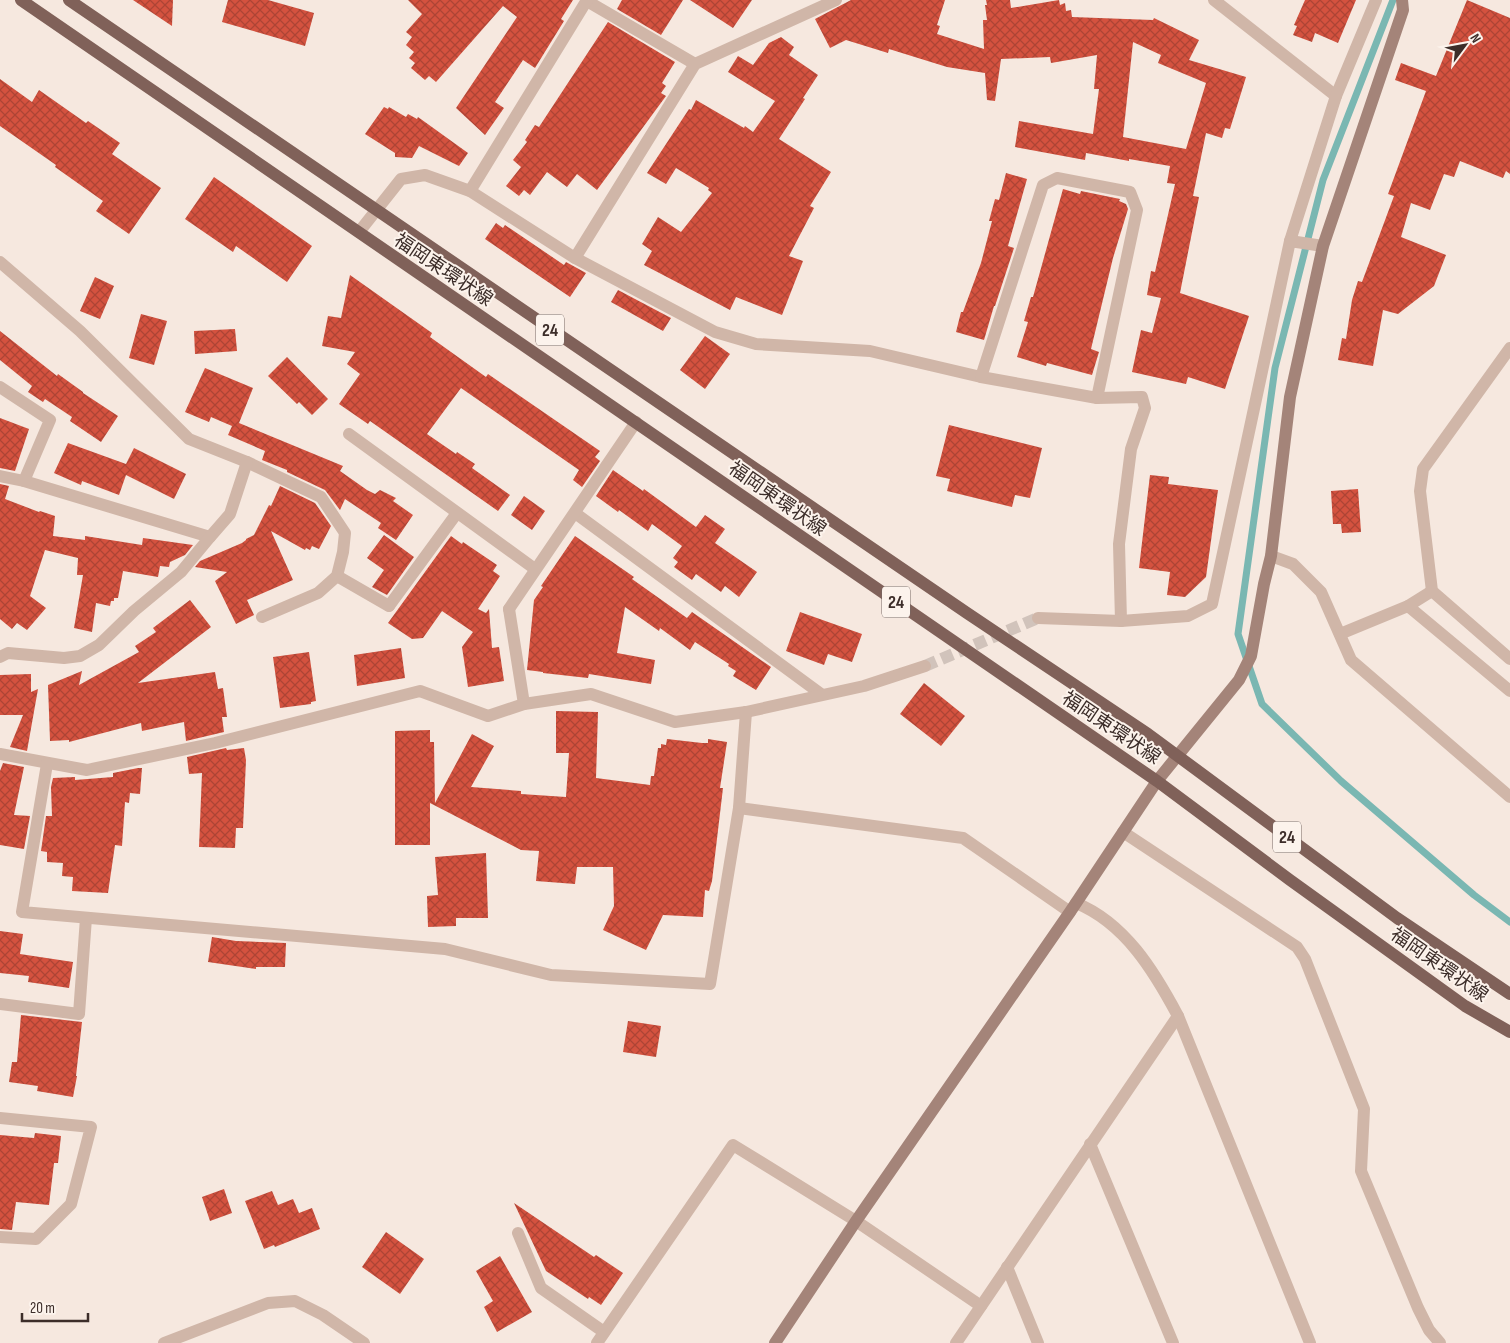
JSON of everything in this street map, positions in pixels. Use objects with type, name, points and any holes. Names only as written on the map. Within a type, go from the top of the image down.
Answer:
[{"type":"main road","name":"福岡東環状線","points":[[21,0],[1157,781],[1450,996],[1510,1032]]},
{"type":"main road","name":"福岡東環状線","points":[[68,0],[958,608],[1148,734],[1397,918],[1510,994]]},
{"type":"street","points":[[470,191],[587,0],[695,64]]},
{"type":"street","points":[[575,258],[695,64],[836,0]]},
{"type":"street","points":[[1214,0],[1336,96]]},
{"type":"street","points":[[1038,618],[1121,620],[1188,616],[1212,604],[1290,241],[1336,96],[1376,0]]},
{"type":"street","points":[[775,1343],[856,1221],[1073,907],[1157,781],[1239,680],[1251,656],[1271,556],[1290,397],[1323,246],[1402,5]]},
{"type":"street","points":[[358,232],[401,179],[425,175],[470,191],[575,258],[715,332],[756,344],[870,351],[981,377],[1097,398],[1142,397],[1144,408],[1131,449],[1119,544],[1121,620]]},
{"type":"street","points":[[981,377],[1043,185],[1057,178],[1130,192],[1137,210],[1097,398]]},
{"type":"street","points":[[1290,241],[1323,246]]},
{"type":"street","points":[[0,262],[80,331],[189,439],[247,462],[321,496],[345,533],[338,576],[318,593],[262,617]]},
{"type":"street","points":[[1510,348],[1423,469],[1420,491],[1432,591],[1510,659]]},
{"type":"street","points":[[0,387],[50,420],[24,481]]},
{"type":"street","points":[[524,704],[509,609],[636,422]]},
{"type":"street","points":[[348,434],[536,569]]},
{"type":"street","points":[[0,657],[8,653],[64,658],[80,656],[99,645],[134,610],[181,572],[230,514],[247,462]]},
{"type":"street","points":[[0,476],[24,481],[210,536]]},
{"type":"street","points":[[338,576],[389,606],[457,513]]},
{"type":"street","points":[[576,513],[821,694]]},
{"type":"street","points":[[1271,556],[1293,564],[1322,592],[1351,660],[1510,797]]},
{"type":"street","points":[[1340,634],[1408,606],[1432,591]]},
{"type":"street","points":[[1408,606],[1510,691]]},
{"type":"street","points":[[0,754],[87,770],[215,743],[420,691],[488,716],[524,704],[591,694],[675,722],[746,712],[864,686],[925,666]]},
{"type":"street","points":[[47,764],[22,912],[445,949],[551,975],[710,984],[739,808],[746,712]]},
{"type":"street","points":[[739,808],[963,838],[1073,907],[1091,909],[1119,931],[1142,957],[1162,986],[1178,1016],[1310,1343]]},
{"type":"street","points":[[1123,832],[1297,947],[1305,959],[1364,1109],[1361,1171],[1418,1308],[1429,1330],[1440,1343]]},
{"type":"street","points":[[0,1004],[79,1014],[86,918]]},
{"type":"street","points":[[956,1343],[1178,1016]]},
{"type":"street","points":[[0,1118],[91,1127],[71,1204],[36,1239],[0,1237]]},
{"type":"street","points":[[1090,1144],[1173,1343]]},
{"type":"street","points":[[597,1343],[733,1145],[856,1221],[981,1306]]},
{"type":"street","points":[[518,1233],[541,1288],[604,1332]]},
{"type":"street","points":[[1007,1267],[1038,1343]]},
{"type":"street","points":[[164,1343],[268,1303],[294,1301],[323,1315],[364,1343]]},
{"type":"building","points":[[133,0],[173,0],[172,26]]},
{"type":"building","points":[[228,0],[268,0],[314,13],[305,46],[222,22]]},
{"type":"building","points":[[408,0],[573,0],[561,19],[564,21],[535,68],[523,60],[495,102],[504,108],[485,135],[456,108],[517,17],[503,6],[436,82],[429,76],[425,80],[411,68],[415,63],[409,58],[414,52],[406,45],[412,37],[406,32],[422,14]]},
{"type":"building","points":[[622,0],[683,0],[661,35],[617,9]]},
{"type":"building","points":[[690,0],[752,0],[733,28]]},
{"type":"building","points":[[851,0],[945,0],[937,25],[940,26],[937,34],[984,49],[983,20],[987,20],[986,0],[1010,0],[1011,8],[1059,0],[1060,5],[1065,3],[1066,11],[1071,10],[1072,17],[1153,20],[1154,18],[1199,40],[1189,60],[1246,77],[1230,129],[1225,128],[1222,138],[1206,133],[1193,196],[1199,197],[1180,293],[1249,316],[1225,389],[1188,377],[1186,384],[1132,372],[1141,330],[1152,333],[1161,298],[1147,295],[1151,271],[1155,272],[1175,184],[1167,183],[1170,166],[1086,153],[1085,160],[1015,147],[1019,121],[1093,134],[1099,89],[1094,89],[1097,55],[1051,63],[1050,57],[1001,59],[995,101],[987,100],[985,73],[947,67],[889,49],[888,53],[846,40],[830,48],[815,19]],"holes":[[[1133,42],[1161,55],[1158,63],[1206,83],[1186,149],[1123,137]]]},
{"type":"building","points":[[1305,0],[1356,0],[1338,43],[1315,33],[1312,42],[1293,35],[1297,26],[1294,25]]},
{"type":"building","points":[[1467,0],[1510,18],[1510,174],[1506,171],[1503,178],[1460,161],[1454,177],[1444,174],[1430,210],[1411,203],[1401,237],[1446,255],[1434,286],[1398,314],[1383,310],[1373,366],[1338,360],[1342,338],[1346,339],[1352,300],[1358,281],[1362,282],[1394,196],[1388,194],[1426,91],[1395,80],[1401,63],[1436,76]]},
{"type":"building","points":[[608,22],[675,62],[662,83],[666,86],[661,93],[666,96],[597,190],[577,174],[567,187],[547,172],[530,195],[524,190],[519,196],[506,186],[521,167],[513,160],[527,142],[525,140],[535,125],[539,127]]},
{"type":"building","points":[[781,37],[794,47],[789,55],[818,75],[779,139],[831,172],[810,206],[814,208],[789,256],[803,261],[782,315],[736,297],[730,310],[644,265],[652,251],[642,244],[658,217],[681,232],[712,193],[708,190],[709,188],[676,168],[666,184],[647,173],[689,109],[691,110],[696,100],[753,132],[775,101],[728,72],[738,56],[753,65],[769,43]]},
{"type":"building","points":[[0,79],[32,102],[39,90],[86,123],[88,121],[120,143],[112,154],[161,188],[129,234],[96,211],[103,201],[0,126]]},
{"type":"building","points":[[384,107],[388,109],[389,107],[406,117],[408,114],[417,119],[418,117],[468,153],[459,166],[419,146],[412,158],[395,157],[395,153],[365,134]]},
{"type":"building","points":[[1006,173],[1027,179],[1008,246],[1014,248],[984,340],[956,332],[961,312],[963,312],[981,263],[992,221],[989,221],[995,199],[999,200]]},
{"type":"building","points":[[214,177],[312,246],[287,282],[236,246],[233,252],[185,219]]},
{"type":"building","points":[[1063,189],[1080,194],[1081,191],[1120,199],[1119,201],[1126,204],[1128,209],[1113,258],[1091,349],[1099,352],[1092,375],[1047,363],[1046,366],[1017,357],[1028,322],[1024,321],[1031,297],[1033,297]]},
{"type":"building","points":[[496,223],[503,228],[505,225],[564,265],[566,262],[586,273],[570,297],[485,239]]},
{"type":"building","points":[[350,275],[432,333],[430,337],[486,377],[488,374],[600,451],[595,457],[600,461],[582,487],[573,480],[579,470],[461,388],[427,434],[456,454],[457,452],[475,464],[472,468],[510,495],[498,511],[370,421],[368,424],[339,404],[360,374],[347,364],[355,352],[322,346],[328,316],[341,318]]},
{"type":"building","points":[[95,277],[114,286],[100,319],[80,311]]},
{"type":"building","points":[[618,290],[671,318],[663,331],[611,302]]},
{"type":"building","points":[[141,314],[167,321],[154,365],[129,358]]},
{"type":"building","points":[[235,329],[237,351],[195,354],[194,331]]},
{"type":"building","points":[[0,331],[57,376],[58,374],[118,416],[101,442],[70,421],[72,417],[45,399],[43,402],[28,392],[32,386],[0,360]]},
{"type":"building","points":[[705,336],[730,354],[705,389],[680,370]]},
{"type":"building","points":[[287,357],[328,399],[312,415],[299,402],[297,404],[268,376]]},
{"type":"building","points":[[205,368],[253,388],[239,423],[343,466],[340,471],[367,490],[375,494],[380,490],[396,498],[393,501],[413,515],[396,540],[378,528],[381,523],[345,499],[340,510],[325,490],[287,472],[287,470],[262,460],[265,451],[228,435],[232,426],[211,417],[209,422],[185,412]]},
{"type":"building","points":[[0,418],[29,429],[15,471],[0,468]]},
{"type":"building","points":[[949,425],[1042,448],[1030,498],[1015,495],[1012,507],[947,491],[950,479],[936,476]]},
{"type":"building","points":[[68,443],[126,464],[134,448],[186,474],[174,499],[126,475],[119,495],[82,481],[81,485],[54,473]]},
{"type":"building","points":[[613,470],[643,491],[644,489],[696,527],[705,515],[725,529],[715,543],[757,572],[739,597],[725,586],[721,592],[696,574],[692,580],[674,567],[678,562],[673,558],[682,546],[652,524],[648,531],[596,496]]},
{"type":"building","points":[[1150,475],[1169,477],[1168,484],[1218,490],[1206,577],[1185,597],[1167,595],[1170,572],[1139,568]]},
{"type":"building","points":[[0,484],[9,486],[5,499],[55,516],[53,536],[85,540],[85,536],[142,545],[143,538],[193,545],[185,555],[170,562],[169,567],[160,566],[158,577],[123,571],[118,598],[114,598],[114,601],[111,601],[110,606],[96,603],[92,632],[74,628],[83,575],[77,575],[78,558],[45,550],[30,596],[46,608],[27,630],[17,623],[12,629],[0,619]]},
{"type":"building","points":[[280,486],[315,503],[331,526],[319,549],[312,546],[310,550],[306,548],[305,550],[271,531],[293,580],[247,600],[254,615],[236,624],[215,581],[227,572],[195,567],[200,561],[242,543],[254,535]]},
{"type":"building","points":[[1358,489],[1361,532],[1342,533],[1341,524],[1333,524],[1331,491]]},
{"type":"building","points":[[524,496],[545,511],[532,530],[511,515]]},
{"type":"building","points":[[384,535],[414,557],[387,595],[372,587],[384,570],[367,558]]},
{"type":"building","points":[[451,536],[497,565],[493,571],[500,576],[478,609],[486,613],[489,609],[492,648],[499,647],[504,681],[468,687],[462,647],[473,632],[442,611],[423,638],[412,639],[388,623]]},
{"type":"building","points":[[575,536],[634,577],[632,579],[687,618],[692,612],[771,667],[756,690],[733,676],[736,671],[728,666],[729,664],[695,642],[690,650],[660,628],[659,631],[625,607],[617,653],[655,660],[651,684],[589,674],[588,678],[527,670],[534,600],[543,587],[541,586]]},
{"type":"building","points":[[190,600],[211,627],[138,683],[215,672],[218,689],[223,688],[227,717],[222,717],[224,732],[186,741],[184,722],[142,731],[141,723],[69,742],[69,740],[50,741],[48,685],[82,671],[79,685],[139,652],[135,646],[156,632],[153,628]]},
{"type":"building","points":[[800,612],[862,634],[852,662],[828,654],[824,665],[786,651]]},
{"type":"building","points":[[401,648],[405,678],[357,686],[354,655]]},
{"type":"building","points":[[309,652],[316,701],[311,702],[311,704],[280,708],[273,657]]},
{"type":"building","points":[[31,674],[31,692],[38,689],[27,751],[10,747],[23,715],[0,715],[0,675]]},
{"type":"building","points":[[924,683],[965,716],[941,746],[900,714]]},
{"type":"building","points":[[556,711],[598,712],[596,778],[650,785],[651,776],[654,776],[658,748],[661,748],[661,744],[666,745],[667,739],[702,743],[708,743],[708,739],[727,742],[720,788],[723,788],[712,881],[709,891],[705,890],[703,917],[663,915],[646,950],[603,930],[614,906],[613,867],[577,867],[575,884],[536,881],[539,851],[521,850],[430,803],[430,845],[395,845],[395,731],[430,730],[430,742],[434,742],[435,803],[472,734],[494,746],[471,787],[521,791],[521,794],[566,797],[569,753],[556,753]]},
{"type":"building","points":[[226,748],[227,750],[244,748],[246,760],[243,828],[236,828],[235,848],[199,847],[202,773],[189,774],[187,757]]},
{"type":"building","points":[[3,763],[24,767],[14,815],[30,816],[24,849],[0,845],[0,771]]},
{"type":"building","points":[[142,768],[140,794],[130,793],[129,803],[125,802],[122,846],[115,845],[108,893],[72,891],[73,877],[62,876],[63,863],[47,862],[47,852],[41,851],[46,816],[52,816],[51,787],[53,778],[75,777],[75,780],[113,777],[113,773]]},
{"type":"building","points":[[486,853],[488,918],[456,918],[456,926],[428,927],[427,896],[438,895],[435,857]]},
{"type":"building","points":[[0,931],[23,934],[20,954],[73,962],[69,988],[28,982],[29,976],[0,973]]},
{"type":"building","points":[[212,937],[236,941],[286,943],[285,967],[256,967],[256,969],[208,962]]},
{"type":"building","points":[[21,1015],[82,1022],[73,1097],[37,1091],[38,1086],[9,1082],[12,1062],[17,1062]]},
{"type":"building","points":[[628,1021],[661,1026],[656,1057],[623,1052]]},
{"type":"building","points":[[35,1133],[61,1136],[58,1163],[54,1163],[49,1205],[16,1202],[12,1230],[0,1229],[0,1135],[34,1138]]},
{"type":"building","points":[[224,1189],[232,1213],[210,1221],[202,1197]]},
{"type":"building","points":[[272,1191],[278,1205],[293,1199],[299,1213],[312,1208],[320,1229],[275,1247],[274,1245],[264,1249],[245,1201]]},
{"type":"building","points":[[514,1203],[594,1257],[596,1255],[623,1273],[601,1305],[589,1297],[588,1299],[546,1271]]},
{"type":"building","points":[[386,1232],[424,1259],[400,1294],[362,1267]]},
{"type":"building","points":[[500,1256],[532,1312],[497,1332],[484,1307],[493,1301],[476,1271]]},
{"type":"waterway","points":[[1393,0],[1323,180],[1275,368],[1238,634],[1262,704],[1341,781],[1474,895],[1510,922]]},
{"type":"tunnel","points":[[925,666],[1038,618]]}]
